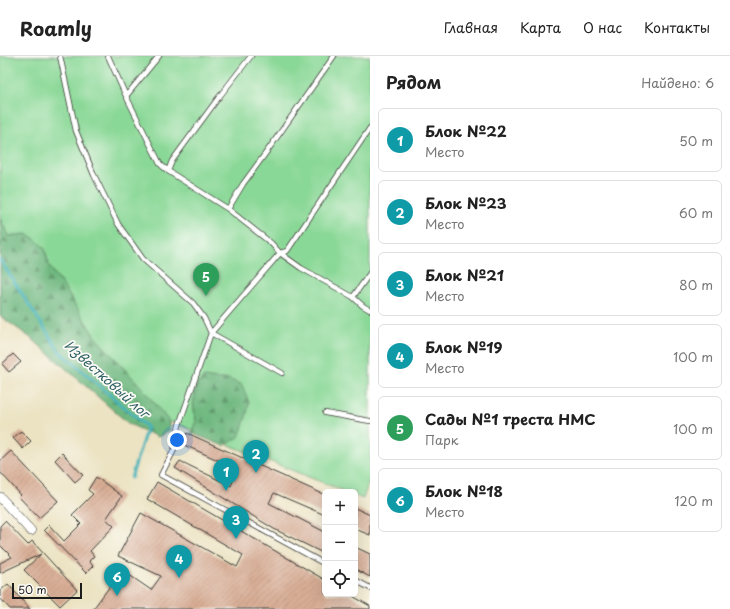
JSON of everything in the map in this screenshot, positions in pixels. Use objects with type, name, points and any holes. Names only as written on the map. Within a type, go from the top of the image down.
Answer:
[{"type":"street","points":[[0,497],[32,531]]},
{"type":"lane","points":[[60,56],[76,131],[94,175],[118,224],[143,259],[193,303],[204,318],[211,333],[282,373]]},
{"type":"lane","points":[[108,56],[160,164],[168,171],[228,209],[271,243],[280,254],[301,268],[353,297],[370,310]]},
{"type":"lane","points":[[126,96],[159,56]]},
{"type":"lane","points":[[168,171],[172,161],[251,56]]},
{"type":"lane","points":[[228,209],[243,184],[334,56]]},
{"type":"lane","points":[[322,562],[161,475],[174,450],[179,425],[211,333],[280,254],[287,251],[370,128]]},
{"type":"lane","points":[[353,297],[370,273]]},
{"type":"lane","points":[[325,413],[370,421]]},
{"type":"lane","points":[[358,582],[370,588]]},
{"type":"green space","points":[[0,56],[370,56],[370,478],[363,499],[358,497],[358,489],[339,489],[172,422],[153,428],[75,355],[0,219]]},
{"type":"green space","points":[[0,219],[9,236],[26,234],[35,239],[45,249],[49,266],[95,337],[143,389],[168,420],[170,430],[158,437],[129,424],[31,338],[0,316]]},
{"type":"green space","points":[[204,377],[229,379],[242,385],[249,403],[239,437],[224,446],[191,433],[196,421],[193,404],[197,385]]},
{"type":"building","points":[[13,354],[21,362],[9,372],[2,364]]},
{"type":"building","points":[[21,431],[31,441],[23,449],[13,438]]},
{"type":"building","points":[[187,433],[322,494],[322,514],[274,493],[269,503],[322,530],[322,553],[274,529],[175,468],[180,461],[231,486],[238,469],[182,444]]},
{"type":"building","points":[[11,451],[58,501],[39,518],[19,497],[21,495],[0,472],[0,461]]},
{"type":"building","points":[[62,453],[83,475],[75,482],[55,460]]},
{"type":"building","points":[[96,477],[122,496],[106,519],[114,526],[90,551],[94,556],[89,561],[93,566],[86,573],[44,530],[49,525],[64,541],[81,524],[72,515],[93,494],[88,490]]},
{"type":"building","points":[[157,482],[322,578],[322,597],[354,597],[370,606],[370,609],[93,609],[122,570],[151,590],[161,576],[118,556],[141,513],[237,567],[243,555],[147,499]]},
{"type":"building","points":[[358,509],[370,515],[370,535],[358,530]]},
{"type":"building","points":[[5,521],[28,545],[32,541],[77,590],[60,606],[24,570],[41,554],[0,573],[0,563],[12,557],[0,545],[0,526]]},
{"type":"building","points":[[358,548],[370,554],[370,577],[358,571]]},
{"type":"building","points":[[8,584],[30,609],[10,609],[0,598],[0,591]]},
{"type":"waterway","name":"Известковый лог","points":[[0,260],[59,351],[147,427],[131,478]]},
{"type":"place","name":"Сады №1 треста НМС","points":[[206,296]]},
{"type":"place","name":"Блок №23","points":[[256,473]]},
{"type":"place","name":"Блок №22","points":[[226,491]]},
{"type":"place","name":"Блок №21","points":[[236,539]]},
{"type":"place","name":"Блок №19","points":[[179,578]]},
{"type":"place","name":"Блок №18","points":[[117,596]]}]
